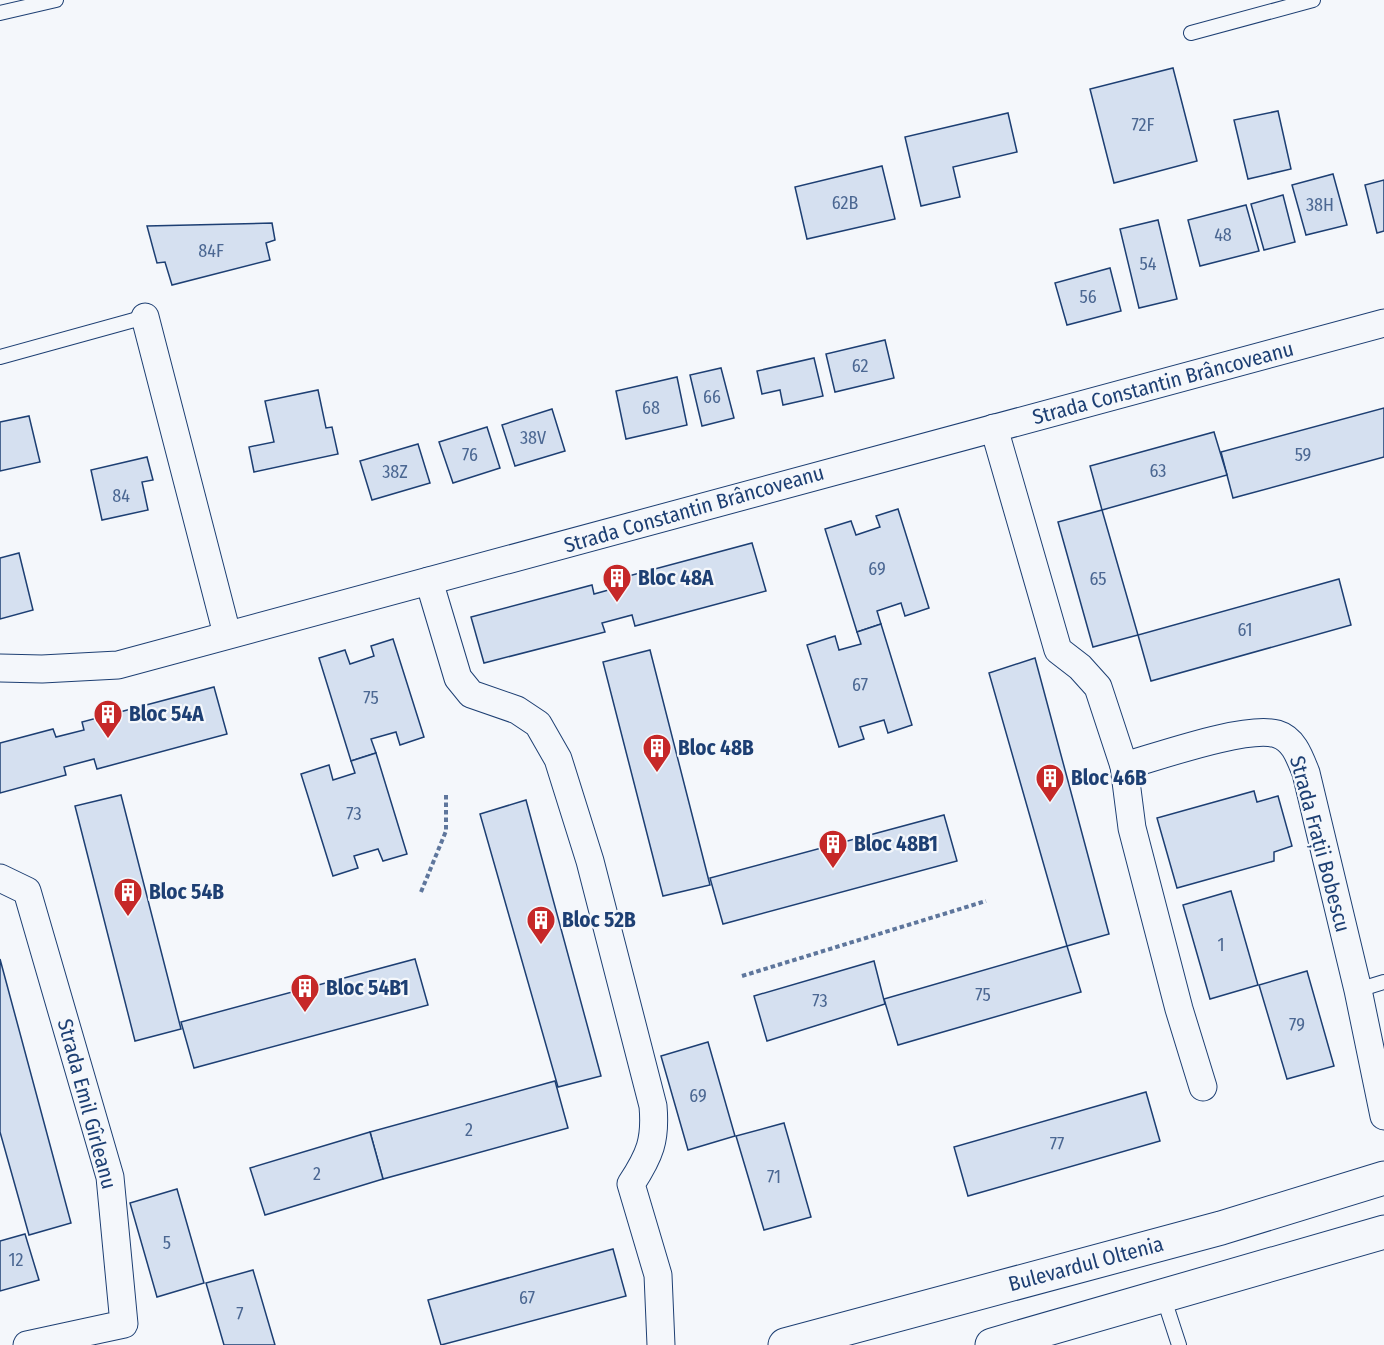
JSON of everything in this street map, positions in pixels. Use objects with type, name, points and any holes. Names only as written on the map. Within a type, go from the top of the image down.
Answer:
[{"type":"street","points":[[145,317],[227,634]]},
{"type":"street","name":"Strada Constantin Brâncoveanu","points":[[0,668],[42,669],[118,665],[1384,323]]},
{"type":"street","points":[[994,428],[1059,650],[1098,687],[1124,766],[1132,828],[1179,1008],[1203,1087]]},
{"type":"street","points":[[429,581],[458,678],[471,694],[517,710],[538,724],[558,759],[590,861],[653,1106],[655,1129],[649,1155],[631,1184],[658,1275],[661,1345]]},
{"type":"street","name":"Strada Frații Bobescu","points":[[1124,766],[1246,734],[1277,734],[1295,747],[1306,773],[1358,990],[1384,1116]]},
{"type":"street","name":"Strada Emil Gîrleanu","points":[[0,878],[27,891],[110,1177],[124,1324],[27,1345]]},
{"type":"street","name":"Bulevardul Oltenia","points":[[785,1345],[1221,1228],[1384,1178]]},
{"type":"street","points":[[992,1345],[1384,1232]]},
{"type":"lane","points":[[0,13],[56,0]]},
{"type":"lane","points":[[1191,33],[1313,0]]},
{"type":"lane","points":[[0,357],[145,317]]},
{"type":"lane","points":[[1358,990],[1384,982]]},
{"type":"lane","points":[[1163,1295],[1179,1345]]},
{"type":"path","points":[[421,892],[446,831],[446,792]]},
{"type":"path","points":[[742,976],[986,901]]},
{"type":"building","points":[[1173,68],[1197,161],[1114,183],[1090,89]]},
{"type":"building","points":[[1278,111],[1291,169],[1248,179],[1234,120]]},
{"type":"building","points":[[1008,113],[1017,152],[953,167],[960,197],[921,206],[905,137]]},
{"type":"building","points":[[882,166],[895,219],[807,239],[795,187]]},
{"type":"building","points":[[1333,174],[1347,225],[1306,235],[1292,185]]},
{"type":"building","points":[[1384,180],[1384,231],[1377,233],[1365,185]]},
{"type":"building","points":[[1283,195],[1295,242],[1264,250],[1251,204]]},
{"type":"building","points":[[1246,205],[1259,251],[1200,266],[1188,220]]},
{"type":"building","points":[[1158,220],[1177,299],[1139,308],[1120,229]]},
{"type":"building","points":[[272,223],[275,240],[266,243],[270,260],[172,285],[165,262],[157,263],[147,226]]},
{"type":"building","points":[[1110,268],[1121,311],[1067,325],[1055,283]]},
{"type":"building","points":[[885,340],[894,378],[835,392],[826,354]]},
{"type":"building","points":[[814,358],[823,396],[783,405],[780,390],[762,394],[757,371]]},
{"type":"building","points":[[721,368],[734,418],[702,426],[690,375]]},
{"type":"building","points":[[677,377],[687,425],[626,439],[616,391]]},
{"type":"building","points":[[318,390],[326,428],[332,427],[338,454],[254,472],[249,447],[274,442],[265,401]]},
{"type":"building","points":[[1384,408],[1384,457],[1233,498],[1221,452]]},
{"type":"building","points":[[552,409],[565,451],[515,466],[502,425]]},
{"type":"building","points":[[29,416],[40,462],[0,471],[0,422]]},
{"type":"building","points":[[487,427],[500,468],[453,483],[439,442]]},
{"type":"building","points":[[1214,432],[1227,475],[1102,510],[1090,466]]},
{"type":"building","points":[[418,444],[430,483],[372,500],[360,461]]},
{"type":"building","points":[[147,457],[153,480],[142,482],[148,510],[102,520],[91,470]]},
{"type":"building","points":[[898,509],[929,608],[905,616],[901,603],[877,611],[881,624],[857,632],[825,529],[851,521],[856,535],[880,527],[876,516]]},
{"type":"building","points":[[1102,510],[1138,635],[1093,647],[1058,522]]},
{"type":"building","name":"Bloc 48A","points":[[752,543],[766,591],[635,626],[632,615],[602,623],[605,632],[484,663],[471,617],[592,585],[594,594],[623,586],[621,578]]},
{"type":"building","points":[[19,553],[33,610],[0,619],[0,558]]},
{"type":"building","points":[[1339,579],[1351,625],[1151,681],[1138,635]]},
{"type":"building","points":[[881,624],[912,725],[888,733],[884,720],[860,727],[864,739],[839,747],[807,645],[835,636],[839,650],[861,644],[857,632]]},
{"type":"building","points":[[393,639],[424,737],[400,745],[396,732],[371,739],[376,753],[351,761],[319,658],[345,650],[350,664],[374,656],[371,646]]},
{"type":"building","name":"Bloc 48B","points":[[650,650],[710,885],[663,896],[603,662]]},
{"type":"building","name":"Bloc 46B","points":[[1035,658],[1109,934],[1067,946],[989,673]]},
{"type":"building","name":"Bloc 54A","points":[[214,687],[227,734],[97,769],[94,759],[64,767],[66,775],[0,793],[0,743],[53,729],[56,737],[84,730],[82,722]]},
{"type":"building","points":[[376,753],[407,854],[383,861],[378,849],[354,856],[358,868],[333,876],[301,774],[329,765],[333,780],[355,773],[351,761]]},
{"type":"building","points":[[1254,791],[1257,802],[1278,796],[1292,846],[1274,852],[1274,861],[1177,888],[1157,818]]},
{"type":"building","name":"Bloc 54B","points":[[121,795],[181,1029],[135,1041],[75,806]]},
{"type":"building","name":"Bloc 52B","points":[[526,800],[601,1076],[558,1087],[480,814]]},
{"type":"building","name":"Bloc 48B1","points":[[944,815],[957,861],[723,924],[710,878]]},
{"type":"building","points":[[1231,891],[1258,985],[1210,999],[1183,905]]},
{"type":"building","points":[[1067,946],[1081,992],[898,1045],[884,999]]},
{"type":"building","points":[[0,959],[71,1223],[29,1235],[0,1132]]},
{"type":"building","name":"Bloc 54B1","points":[[415,959],[428,1005],[194,1068],[181,1022]]},
{"type":"building","points":[[874,961],[885,1004],[767,1041],[754,996]]},
{"type":"building","points":[[1307,971],[1334,1066],[1287,1079],[1259,985]]},
{"type":"building","points":[[708,1042],[735,1136],[688,1150],[661,1056]]},
{"type":"building","points":[[555,1081],[568,1128],[383,1179],[370,1132]]},
{"type":"building","points":[[1146,1092],[1160,1141],[968,1196],[954,1147]]},
{"type":"building","points":[[784,1123],[811,1217],[764,1230],[736,1136]]},
{"type":"building","points":[[370,1132],[383,1179],[265,1215],[250,1168]]},
{"type":"building","points":[[177,1189],[204,1283],[157,1297],[130,1203]]},
{"type":"building","points":[[25,1234],[39,1280],[0,1291],[0,1241]]},
{"type":"building","points":[[613,1249],[626,1296],[441,1345],[428,1300]]},
{"type":"building","points":[[253,1270],[275,1345],[224,1345],[206,1283]]},
{"type":"place","name":"Bloc 48A","points":[[617,604]]},
{"type":"place","name":"Bloc 54A","points":[[108,740]]},
{"type":"place","name":"Bloc 48B","points":[[657,774]]},
{"type":"place","name":"Bloc 46B","points":[[1050,804]]},
{"type":"place","name":"Bloc 48B1","points":[[833,870]]},
{"type":"place","name":"Bloc 54B","points":[[128,918]]},
{"type":"place","name":"Bloc 52B","points":[[541,946]]},
{"type":"place","name":"Bloc 54B1","points":[[305,1014]]}]
